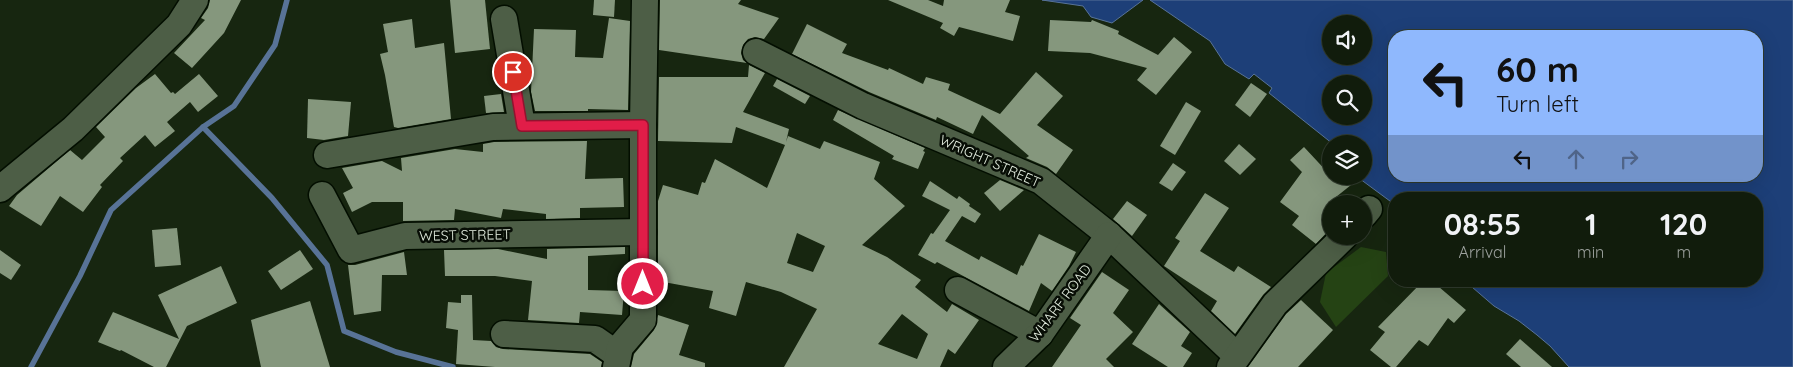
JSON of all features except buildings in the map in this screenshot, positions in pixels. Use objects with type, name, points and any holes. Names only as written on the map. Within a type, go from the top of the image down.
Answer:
[{"type":"street","points":[[0,189],[80,122],[179,26],[195,0]]},
{"type":"street","points":[[617,361],[620,347],[643,320],[645,0]]},
{"type":"street","points":[[504,19],[522,126]]},
{"type":"street","name":"WRIGHT STREET","points":[[756,52],[863,106],[1040,181],[1110,235],[1233,362]]},
{"type":"street","points":[[326,155],[493,127],[643,125]]},
{"type":"street","name":"WEST STREET","points":[[322,195],[351,250],[405,236],[643,232]]},
{"type":"street","name":"WHARF ROAD","points":[[1006,367],[1040,334],[1110,235]]},
{"type":"street","points":[[1233,362],[1275,304],[1337,245]]},
{"type":"street","points":[[958,290],[1040,334]]},
{"type":"street","points":[[504,334],[595,339],[617,361]]},
{"type":"green space","points":[[1361,247],[1386,252],[1388,276],[1336,327],[1320,302],[1326,273]]},
{"type":"water","points":[[1042,0],[1143,0],[1112,23],[1091,17],[1083,6]]},
{"type":"water","points":[[1150,0],[1793,0],[1793,367],[1569,367],[1537,335],[1519,321],[1494,306],[1472,287],[1763,287],[1763,192],[1388,192],[1388,200],[1368,185],[1372,185],[1372,135],[1322,135],[1269,93],[1272,88],[1254,74],[1249,79],[1225,64],[1210,41]]},
{"type":"waterway","points":[[31,367],[80,276],[111,210],[203,127],[234,106],[275,45],[287,0]]},
{"type":"waterway","points":[[203,127],[272,198],[327,265],[344,331],[396,352],[453,367]]},
{"type":"route","points":[[513,72],[522,126],[643,125],[643,284]]}]
